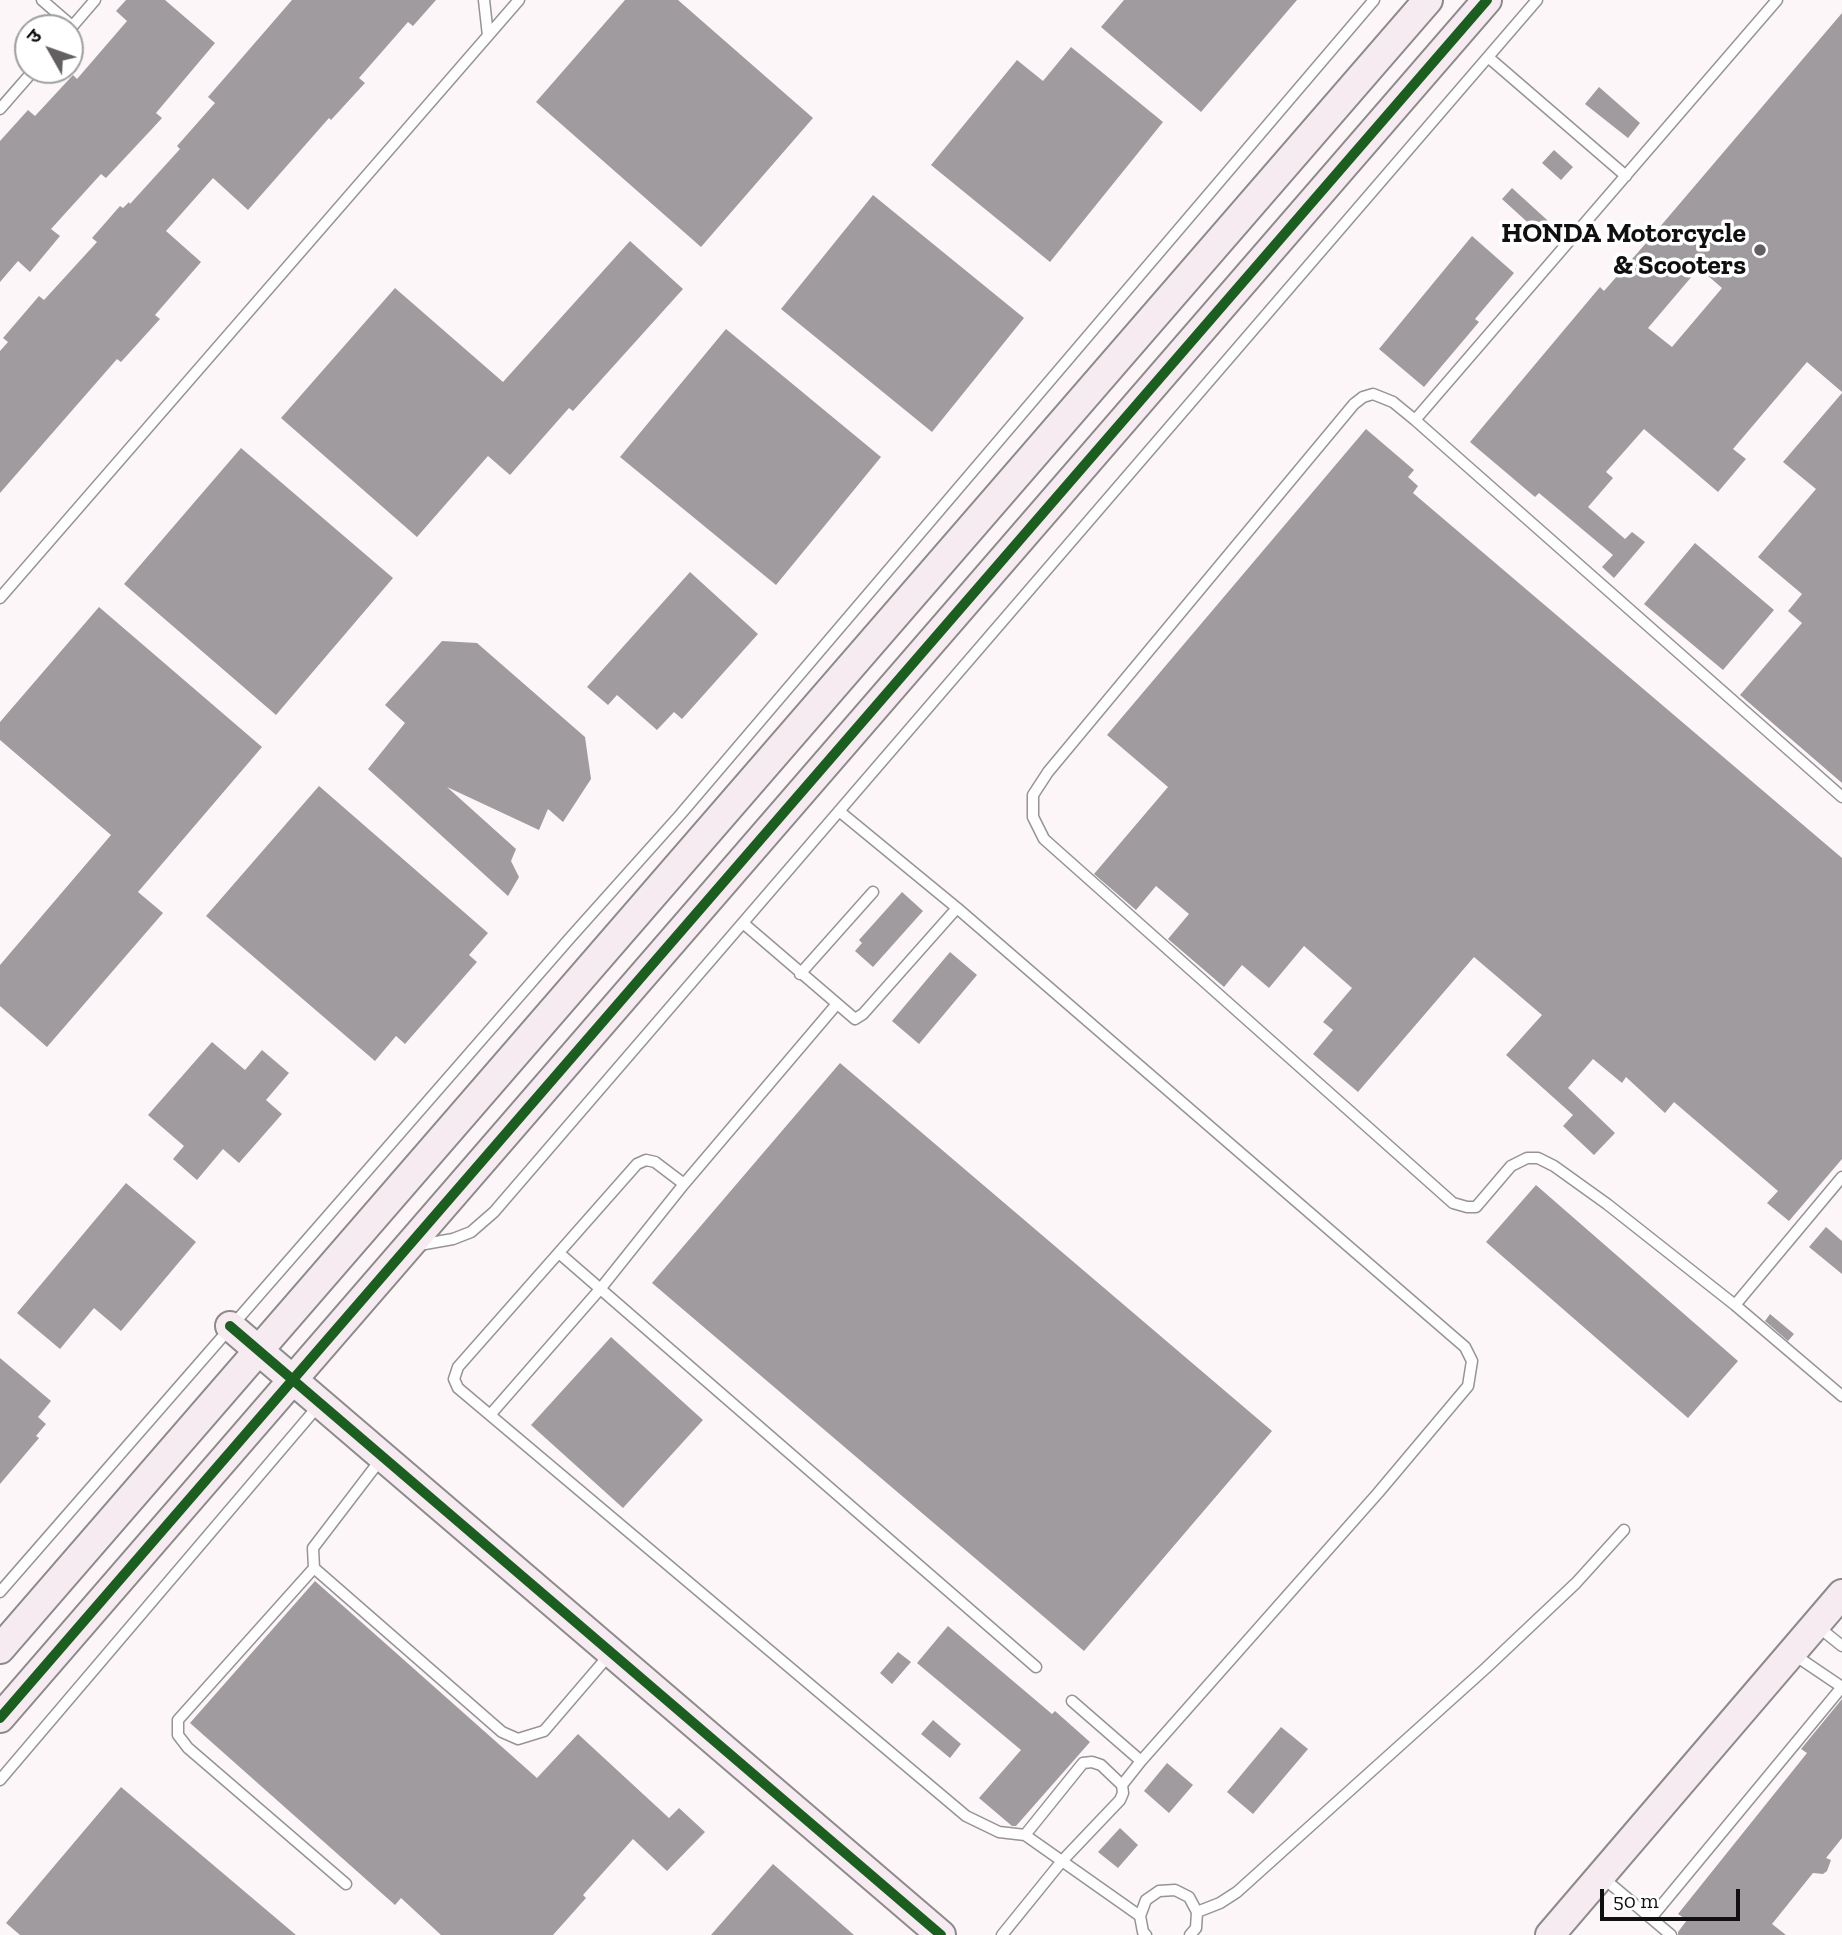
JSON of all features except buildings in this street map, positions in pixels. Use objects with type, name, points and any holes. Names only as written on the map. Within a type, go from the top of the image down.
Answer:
[{"type":"street","points":[[0,1649],[1428,0]]},
{"type":"street","points":[[0,1718],[1487,0]]},
{"type":"street","points":[[230,1326],[941,1935]]},
{"type":"street","points":[[1550,1935],[1842,1594]]},
{"type":"lane","points":[[42,0],[57,14]]},
{"type":"lane","points":[[83,14],[95,0]]},
{"type":"lane","points":[[484,0],[488,36]]},
{"type":"lane","points":[[0,598],[519,0]]},
{"type":"lane","points":[[0,1592],[689,804],[1374,0]]},
{"type":"lane","points":[[405,1248],[453,1239],[471,1232],[494,1212],[1537,0]]},
{"type":"lane","points":[[1415,420],[1777,0]]},
{"type":"lane","points":[[1488,57],[1626,176]]},
{"type":"lane","points":[[0,109],[22,84]]},
{"type":"lane","points":[[1842,797],[1415,420],[1383,396],[1373,394],[1354,404],[1048,772],[1033,795],[1033,817],[1044,839],[1453,1203],[1476,1207],[1511,1166],[1527,1158],[1538,1158],[1554,1166],[1607,1204],[1735,1305],[1842,1396]]},
{"type":"lane","points":[[839,811],[957,908],[1465,1347],[1472,1361],[1468,1386],[1378,1493],[1122,1785]]},
{"type":"lane","points":[[800,974],[873,892]]},
{"type":"lane","points":[[743,923],[855,1019],[863,1014],[957,908]]},
{"type":"lane","points":[[490,1415],[601,1288],[684,1184],[836,1005]]},
{"type":"lane","points":[[684,1184],[655,1162],[646,1160],[637,1164],[458,1367],[454,1379],[458,1388],[966,1816],[999,1832],[1025,1835],[1140,1916]]},
{"type":"lane","points":[[1735,1305],[1842,1177]]},
{"type":"lane","points":[[559,1253],[1036,1667]]},
{"type":"lane","points":[[0,1780],[321,1403]]},
{"type":"lane","points":[[345,1884],[188,1748],[178,1735],[178,1720],[314,1568],[313,1548],[383,1456]]},
{"type":"lane","points":[[1197,1912],[1220,1903],[1237,1892],[1496,1658],[1576,1583],[1624,1530]]},
{"type":"lane","points":[[314,1568],[502,1732],[518,1739],[544,1731],[612,1652]]},
{"type":"lane","points":[[1816,1625],[1842,1646]]},
{"type":"lane","points":[[1651,1918],[1842,1687],[1792,1653]]},
{"type":"lane","points":[[1072,1701],[1142,1761]]},
{"type":"lane","points":[[1002,1935],[1062,1861],[1120,1800],[1122,1785],[1101,1765],[1083,1763],[1025,1835]]},
{"type":"lane","points":[[1601,1876],[1671,1935]]},
{"type":"lane","points":[[1146,1935],[1140,1916],[1146,1900],[1159,1891],[1175,1889],[1189,1897],[1197,1912],[1196,1928],[1191,1935]]},
{"type":"cycle path","points":[[0,1718],[1487,0]]},
{"type":"cycle path","points":[[230,1326],[941,1935]]},
{"type":"place","name":"HONDA Motorcycle & Scooters","points":[[1760,250]]}]
